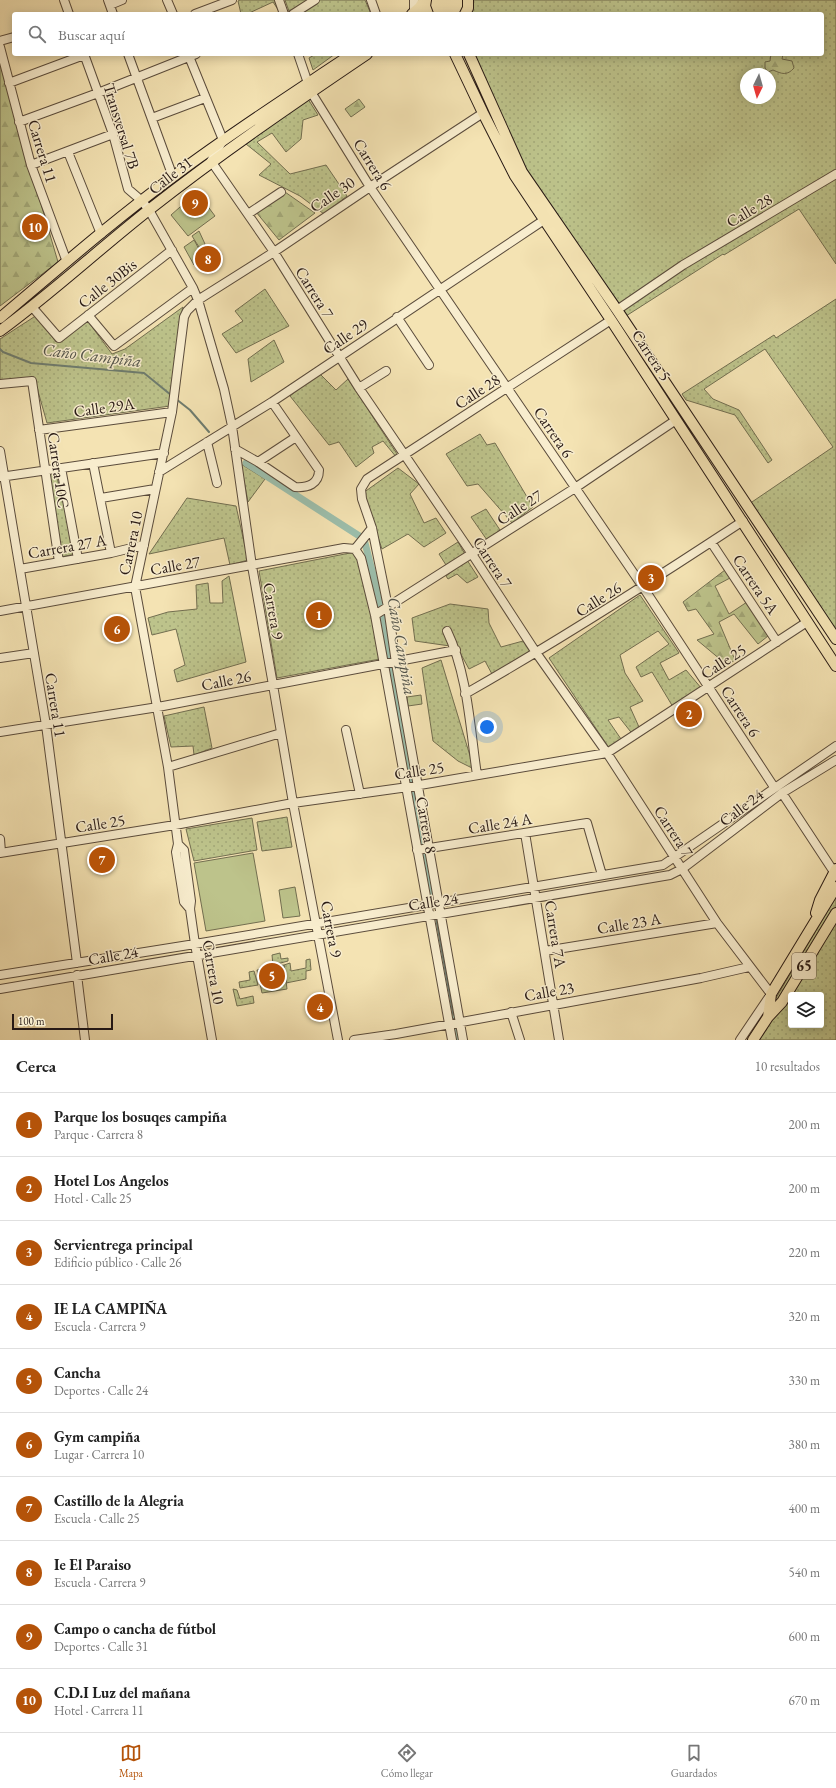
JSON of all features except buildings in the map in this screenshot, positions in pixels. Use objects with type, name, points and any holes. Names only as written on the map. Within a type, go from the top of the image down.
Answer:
[{"type":"main road","points":[[414,12],[425,0]]},
{"type":"main road","points":[[425,0],[427,12]]},
{"type":"main road","points":[[466,12],[468,8],[468,0]]},
{"type":"main road","name":"Calle 31","points":[[0,332],[33,308],[149,210],[211,161],[349,56]]},
{"type":"main road","name":"Calle 31","points":[[67,262],[173,176],[223,140],[364,56]]},
{"type":"main road","name":"Carrera 5","points":[[456,56],[515,176],[612,320],[836,666]]},
{"type":"main road","name":"Carrera 5","points":[[470,56],[522,172],[617,310],[836,639]]},
{"type":"main road","points":[[0,318],[67,262]]},
{"type":"main road","points":[[814,922],[820,900],[835,871]]},
{"type":"main road","name":"65","points":[[768,1017],[771,994],[836,887]]},
{"type":"main road","name":"65","points":[[753,1040],[768,1017],[782,1002],[836,913]]},
{"type":"street","points":[[64,0],[69,12]]},
{"type":"street","points":[[112,12],[109,2],[122,0]]},
{"type":"street","points":[[167,0],[172,12]]},
{"type":"street","points":[[200,12],[232,0]]},
{"type":"street","points":[[279,0],[283,12]]},
{"type":"street","points":[[296,12],[315,0]]},
{"type":"street","points":[[371,0],[375,12]]},
{"type":"street","points":[[413,12],[414,0]]},
{"type":"street","points":[[0,41],[12,38]]},
{"type":"street","name":"Carrera 11","points":[[0,47],[31,165],[67,262]]},
{"type":"street","points":[[9,82],[79,56]]},
{"type":"street","name":"Transversal 7B","points":[[85,56],[113,134],[128,189],[142,201]]},
{"type":"street","points":[[129,56],[173,176]]},
{"type":"street","points":[[19,122],[98,93],[189,56]]},
{"type":"street","points":[[191,56],[205,98],[223,140],[211,161]]},
{"type":"street","name":"Carrera 6","points":[[299,56],[310,87],[370,187],[643,587],[774,787]]},
{"type":"street","points":[[152,118],[205,98]]},
{"type":"street","name":"Calle 30","points":[[198,300],[274,252],[483,113]]},
{"type":"street","points":[[31,165],[113,134]]},
{"type":"street","points":[[68,152],[101,234]]},
{"type":"street","name":"Carrera 7","points":[[211,161],[274,252],[338,357],[472,554],[537,654],[607,753],[717,923],[771,994]]},
{"type":"street","name":"Calle 28","points":[[617,310],[683,265],[836,174]]},
{"type":"street","points":[[248,214],[281,192]]},
{"type":"street","name":"Carrera 9","points":[[142,201],[149,210],[193,288],[198,300],[224,389],[232,426],[252,566],[272,685],[338,1040]]},
{"type":"street","name":"Calle 29","points":[[159,472],[272,402],[440,288],[544,220]]},
{"type":"street","name":"Calle 30Bis","points":[[33,308],[59,338],[172,250]]},
{"type":"street","points":[[88,315],[114,346],[193,288]]},
{"type":"street","name":"Carrera 10","points":[[198,300],[187,311],[184,317],[172,412],[135,587],[158,707],[168,767],[178,844],[184,850],[192,901],[190,909],[195,944],[212,1040]]},
{"type":"street","points":[[397,317],[429,365]]},
{"type":"street","name":"Calle 28","points":[[361,489],[367,480],[612,320]]},
{"type":"street","points":[[359,388],[386,371]]},
{"type":"street","name":"Carrera 10C","points":[[0,384],[32,381],[59,562]]},
{"type":"street","points":[[235,449],[258,462],[295,488],[302,488],[314,484],[319,477],[319,470],[272,402]]},
{"type":"street","name":"Calle 29A","points":[[39,430],[172,412]]},
{"type":"street","name":"Calle 27","points":[[382,611],[575,488],[676,420]]},
{"type":"street","points":[[258,462],[296,437]]},
{"type":"street","points":[[207,442],[217,483]]},
{"type":"street","name":"Carrera 11","points":[[0,452],[2,477],[20,569],[46,725],[77,963]]},
{"type":"street","points":[[2,477],[164,453]]},
{"type":"street","points":[[93,463],[101,498],[110,553]]},
{"type":"street","points":[[61,468],[78,558]]},
{"type":"street","points":[[101,498],[155,489]]},
{"type":"street","name":"Carrera 8","points":[[361,489],[362,499],[372,528],[389,664],[411,786],[423,849],[440,914],[454,1023],[452,1040]]},
{"type":"street","name":"Calle 26","points":[[465,694],[537,654],[643,587],[743,521]]},
{"type":"street","points":[[355,549],[372,528]]},
{"type":"street","name":"Carrera 5A","points":[[711,542],[777,642]]},
{"type":"street","name":"Carrera 27 A","points":[[20,569],[110,553],[144,545]]},
{"type":"street","name":"Calle 27","points":[[0,611],[344,548],[355,549]]},
{"type":"street","name":"Carrera 8","points":[[355,549],[361,558],[382,611],[389,664],[423,849],[428,904],[454,1023]]},
{"type":"street","name":"Calle 25","points":[[1,852],[175,825],[293,803],[411,786],[607,753],[807,622]]},
{"type":"street","points":[[447,631],[456,650],[465,694],[477,775]]},
{"type":"street","name":"Calle 26","points":[[0,732],[158,707],[456,650]]},
{"type":"street","points":[[0,658],[34,653]]},
{"type":"street","points":[[346,730],[360,794]]},
{"type":"street","points":[[168,767],[281,733]]},
{"type":"street","name":"Calle 24","points":[[0,976],[663,865],[774,787],[836,746]]},
{"type":"street","name":"Calle 24","points":[[0,989],[430,915],[670,876],[682,869],[782,793],[836,760]]},
{"type":"street","points":[[782,793],[835,871]]},
{"type":"street","name":"Calle 24 A","points":[[423,849],[587,823],[602,875]]},
{"type":"street","name":"Carrera 7A","points":[[525,833],[559,1040]]},
{"type":"street","points":[[0,839],[1,852]]},
{"type":"street","name":"Calle 23 A","points":[[545,951],[717,923]]},
{"type":"street","name":"Calle 23","points":[[354,1040],[396,1037],[454,1023],[701,978],[749,967]]},
{"type":"street","points":[[77,975],[85,1040]]},
{"type":"street","points":[[740,1040],[771,994]]},
{"type":"street","points":[[511,1012],[520,1040]]},
{"type":"street","points":[[454,1023],[463,1040]]},
{"type":"green space","points":[[276,0],[280,12],[273,2],[251,12],[241,12],[238,1]]},
{"type":"green space","points":[[285,0],[365,0],[370,12],[289,12]]},
{"type":"green space","points":[[470,0],[836,0],[836,264],[799,209],[724,255],[723,254],[626,316],[524,170],[472,56],[824,56],[824,12],[467,12]]},
{"type":"green space","points":[[312,56],[332,56],[313,70],[309,58]]},
{"type":"green space","points":[[771,56],[783,56],[782,59],[792,61],[794,68],[787,73],[782,73],[776,71],[776,68],[765,68],[765,62],[770,61]]},
{"type":"green space","points":[[0,64],[58,262],[0,306]]},
{"type":"green space","points":[[308,99],[318,115],[303,120],[301,139],[286,152],[272,133],[257,142],[290,174],[326,165],[347,196],[324,214],[300,196],[259,175],[271,164],[246,144]]},
{"type":"green space","points":[[359,99],[365,107],[351,117],[345,109]]},
{"type":"green space","points":[[197,192],[215,216],[188,236],[171,215]]},
{"type":"green space","points":[[285,192],[315,213],[279,240],[256,212]]},
{"type":"green space","points":[[199,231],[205,244],[199,247],[192,236]]},
{"type":"green space","points":[[194,240],[204,258],[194,265],[184,247]]},
{"type":"green space","points":[[265,289],[289,326],[236,353],[222,334],[243,321],[235,311]]},
{"type":"green space","points":[[836,299],[836,634],[749,504],[833,447],[765,349],[704,389],[713,399],[739,410],[772,460],[768,463],[735,415],[686,400],[682,394],[774,335],[776,338]]},
{"type":"green space","points":[[183,307],[170,406],[47,423],[34,377],[0,382],[0,339],[37,315],[56,342],[87,320],[112,354],[125,349]]},
{"type":"green space","points":[[274,340],[284,362],[251,382],[248,359]]},
{"type":"green space","points":[[319,373],[336,390],[348,379],[399,457],[397,458],[383,441],[372,447],[374,453],[356,467],[339,442],[329,445],[290,396]]},
{"type":"green space","points":[[480,434],[487,445],[495,443],[533,507],[512,523],[478,484],[467,486],[446,454]]},
{"type":"green space","points":[[241,464],[265,479],[248,502]]},
{"type":"green space","points":[[398,468],[419,484],[410,494],[424,523],[436,518],[446,533],[424,547],[408,534],[382,549],[363,493]]},
{"type":"green space","points":[[55,473],[60,487],[75,554],[61,557],[48,474]]},
{"type":"green space","points":[[187,498],[236,506],[248,560],[230,565],[224,538],[149,554]]},
{"type":"green space","points":[[486,509],[500,530],[487,540],[471,517]]},
{"type":"green space","points":[[458,542],[466,556],[446,565],[439,554]]},
{"type":"green space","points":[[360,551],[380,659],[277,678],[259,571]]},
{"type":"green space","points":[[467,560],[478,577],[467,583],[457,574],[448,579],[446,576]]},
{"type":"green space","points":[[725,570],[730,578],[715,586],[729,614],[747,602],[768,636],[758,644],[734,614],[719,622],[735,660],[727,665],[697,640],[714,634],[696,609],[688,611],[683,602]]},
{"type":"green space","points":[[229,576],[246,662],[177,682],[174,670],[185,665],[176,629],[152,635],[148,618],[168,612],[197,609],[196,585],[208,583],[210,603],[223,603],[222,581]]},
{"type":"green space","points":[[640,595],[679,653],[660,663],[669,680],[686,670],[702,689],[673,707],[652,672],[641,677],[636,667],[669,644],[658,631],[620,655],[625,673],[643,701],[630,707],[639,727],[634,736],[619,717],[608,720],[621,739],[609,748],[549,658]]},
{"type":"green space","points":[[450,604],[488,609],[489,623],[501,647],[523,641],[530,652],[493,676],[485,661],[469,669],[457,647],[415,641],[412,618]]},
{"type":"green space","points":[[441,660],[474,769],[458,761],[433,741],[422,668]]},
{"type":"green space","points":[[421,695],[422,704],[408,706],[407,697]]},
{"type":"green space","points":[[204,707],[212,748],[194,755],[193,746],[171,747],[164,716]]},
{"type":"green space","points":[[287,817],[292,847],[262,851],[257,822]]},
{"type":"green space","points":[[252,818],[257,850],[194,861],[186,829]]},
{"type":"green space","points":[[253,853],[265,921],[206,931],[194,863]]},
{"type":"green space","points":[[295,887],[300,916],[283,918],[279,890]]},
{"type":"green space","points":[[836,897],[836,1040],[751,1040]]},
{"type":"green space","points":[[280,953],[281,959],[288,958],[288,961],[273,965],[272,955]]},
{"type":"green space","points":[[310,959],[311,970],[306,971],[306,979],[286,983],[284,965],[290,963],[291,971],[306,968],[306,960]]},
{"type":"green space","points":[[284,965],[287,989],[262,993],[257,970]]},
{"type":"green space","points":[[254,971],[258,985],[240,988],[239,982],[250,980],[249,972]]},
{"type":"green space","points":[[233,989],[237,990],[240,999],[253,996],[254,1003],[237,1006]]},
{"type":"waterway","name":"Caño Campiña","points":[[0,349],[3,352],[31,363],[144,373],[171,395]]},
{"type":"waterway","name":"Caño Campiña","points":[[176,399],[190,410],[209,432]]},
{"type":"waterway","name":"Caño Campiña","points":[[246,463],[364,539],[380,602],[412,790],[433,897]]},
{"type":"waterway","points":[[436,918],[454,1019]]},
{"type":"waterway","name":"Caño Campiña","points":[[454,1019],[458,1040]]},
{"type":"place","name":"Campo o cancha de fútbol","points":[[195,203]]},
{"type":"place","name":"C.D.I Luz del mañana","points":[[35,227]]},
{"type":"place","name":"Ie El Paraiso","points":[[208,259]]},
{"type":"place","name":"Servientrega principal","points":[[651,578]]},
{"type":"place","name":"Parque los bosuqes campiña","points":[[319,615]]},
{"type":"place","name":"Gym campiña","points":[[117,629]]},
{"type":"place","name":"Hotel Los Angelos","points":[[689,714]]},
{"type":"place","name":"Castillo de la Alegria","points":[[102,860]]},
{"type":"place","name":"Cancha","points":[[272,976]]},
{"type":"place","name":"IE LA CAMPIÑA","points":[[320,1007]]}]
